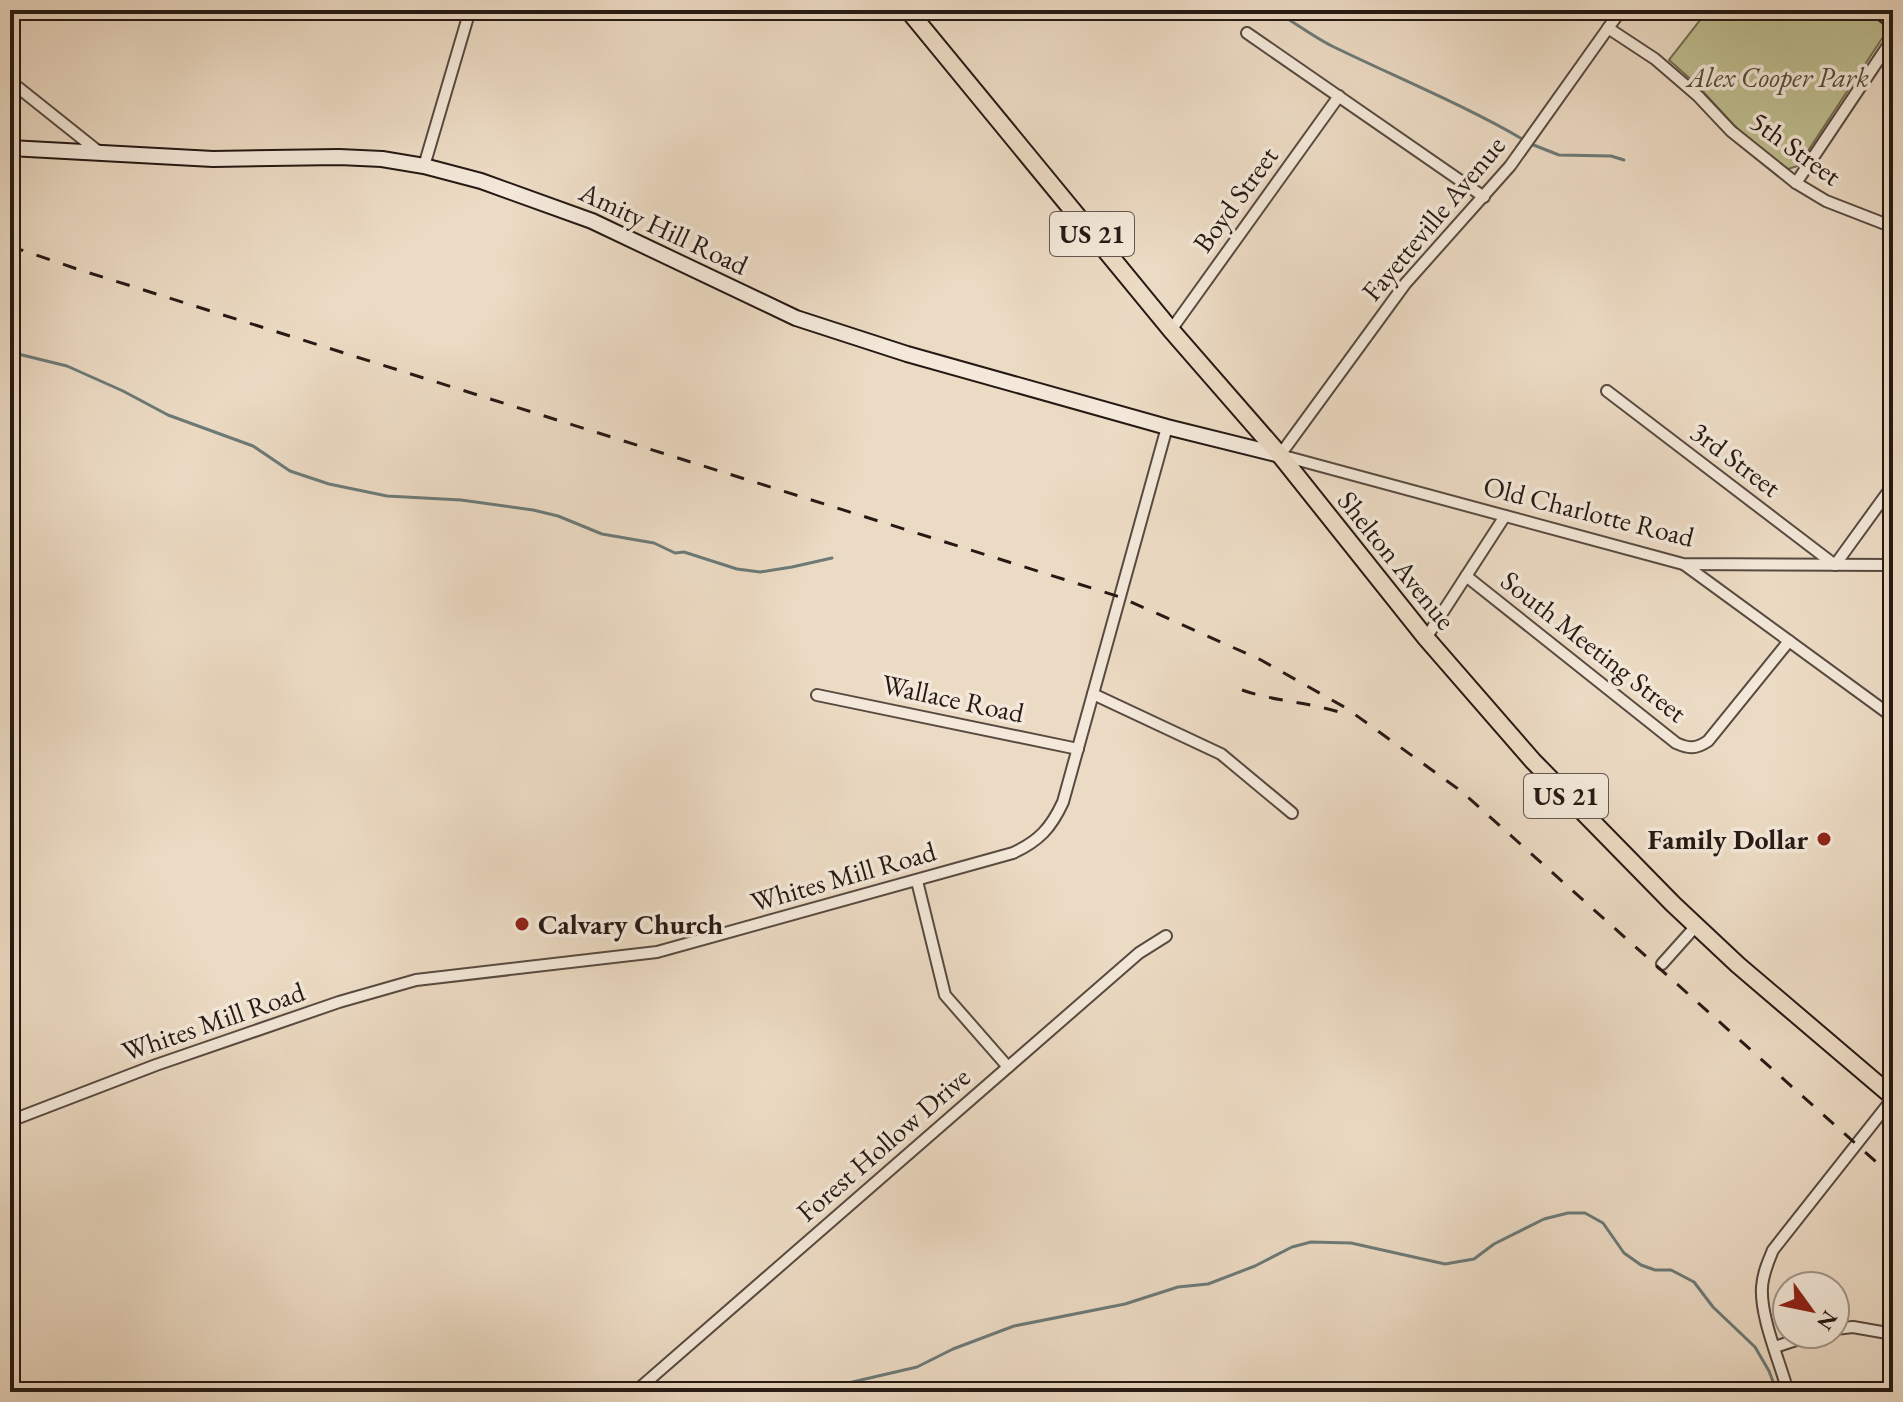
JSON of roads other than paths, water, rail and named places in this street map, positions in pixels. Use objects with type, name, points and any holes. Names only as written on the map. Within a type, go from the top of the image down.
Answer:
[{"type":"main road","name":"Shelton Avenue","points":[[908,10],[1171,330],[1280,455],[1426,638],[1533,761],[1696,926],[1893,1098]]},
{"type":"street","points":[[424,166],[470,10]]},
{"type":"street","name":"Fayetteville Avenue","points":[[1280,455],[1405,284],[1510,166],[1621,10]]},
{"type":"street","points":[[1878,10],[1893,21]]},
{"type":"street","name":"5th Street","points":[[1608,28],[1655,59],[1698,96],[1731,131],[1796,183],[1826,201],[1893,227]]},
{"type":"street","points":[[1247,33],[1484,197]]},
{"type":"street","points":[[1796,183],[1893,38]]},
{"type":"street","points":[[10,81],[99,152]]},
{"type":"street","name":"Boyd Street","points":[[1171,330],[1339,96]]},
{"type":"street","name":"Amity Hill Road","points":[[10,148],[213,159],[339,157],[382,159],[424,166],[509,190],[592,221],[796,318],[907,354],[1167,427],[1280,455]]},
{"type":"street","name":"3rd Street","points":[[1607,391],[1835,565]]},
{"type":"street","name":"Whites Mill Road","points":[[10,1121],[184,1055],[339,1002],[416,980],[657,952],[917,881],[1013,853],[1035,842],[1053,825],[1062,805],[1167,427]]},
{"type":"street","name":"Old Charlotte Road","points":[[1280,455],[1683,564],[1893,565]]},
{"type":"street","points":[[1835,565],[1893,485]]},
{"type":"street","points":[[1426,638],[1505,516]]},
{"type":"street","points":[[1683,564],[1893,717]]},
{"type":"street","name":"South Meeting Street","points":[[1466,576],[1676,743],[1687,748],[1698,747],[1708,741],[1789,641]]},
{"type":"street","points":[[1093,694],[1221,754],[1292,813]]},
{"type":"street","name":"Wallace Road","points":[[817,695],[1078,749]]},
{"type":"street","points":[[917,881],[945,995],[1008,1067]]},
{"type":"street","points":[[1662,964],[1696,926]]},
{"type":"street","name":"Forest Hollow Drive","points":[[635,1392],[1139,953],[1166,936]]},
{"type":"street","points":[[1771,1334],[1762,1289],[1765,1269],[1773,1250],[1893,1098]]},
{"type":"street","points":[[1851,1327],[1893,1334]]},
{"type":"street","points":[[1776,1350],[1788,1392]]},
{"type":"waterway","points":[[1273,10],[1328,44],[1454,103],[1524,140]]},
{"type":"waterway","points":[[1531,144],[1559,155],[1611,156],[1624,160]]},
{"type":"waterway","points":[[10,352],[67,366],[168,415],[253,446],[290,471],[329,484],[387,496],[461,500],[533,510],[558,516],[602,534],[654,543],[675,553],[684,552],[737,569],[760,572],[832,558]]},
{"type":"waterway","points":[[827,1392],[848,1383],[917,1367],[953,1349],[1014,1326],[1125,1304],[1178,1287],[1208,1284],[1255,1266],[1292,1247],[1311,1242],[1351,1243],[1445,1264],[1474,1259],[1494,1244],[1544,1219],[1568,1213],[1585,1213],[1603,1223],[1624,1253],[1641,1265],[1655,1270],[1671,1270],[1694,1282],[1713,1307],[1755,1347],[1777,1392]]},
{"type":"railway","points":[[10,246],[1120,597],[1261,660],[1346,708],[1461,791],[1893,1177]]},
{"type":"railway","points":[[1242,690],[1339,712]]},
{"type":"place","name":"Family Dollar","points":[[1824,839]]},
{"type":"place","name":"Calvary Church","points":[[522,924]]},
{"type":"park label","name":"Alex Cooper Park","points":[[1778,77]]}]
